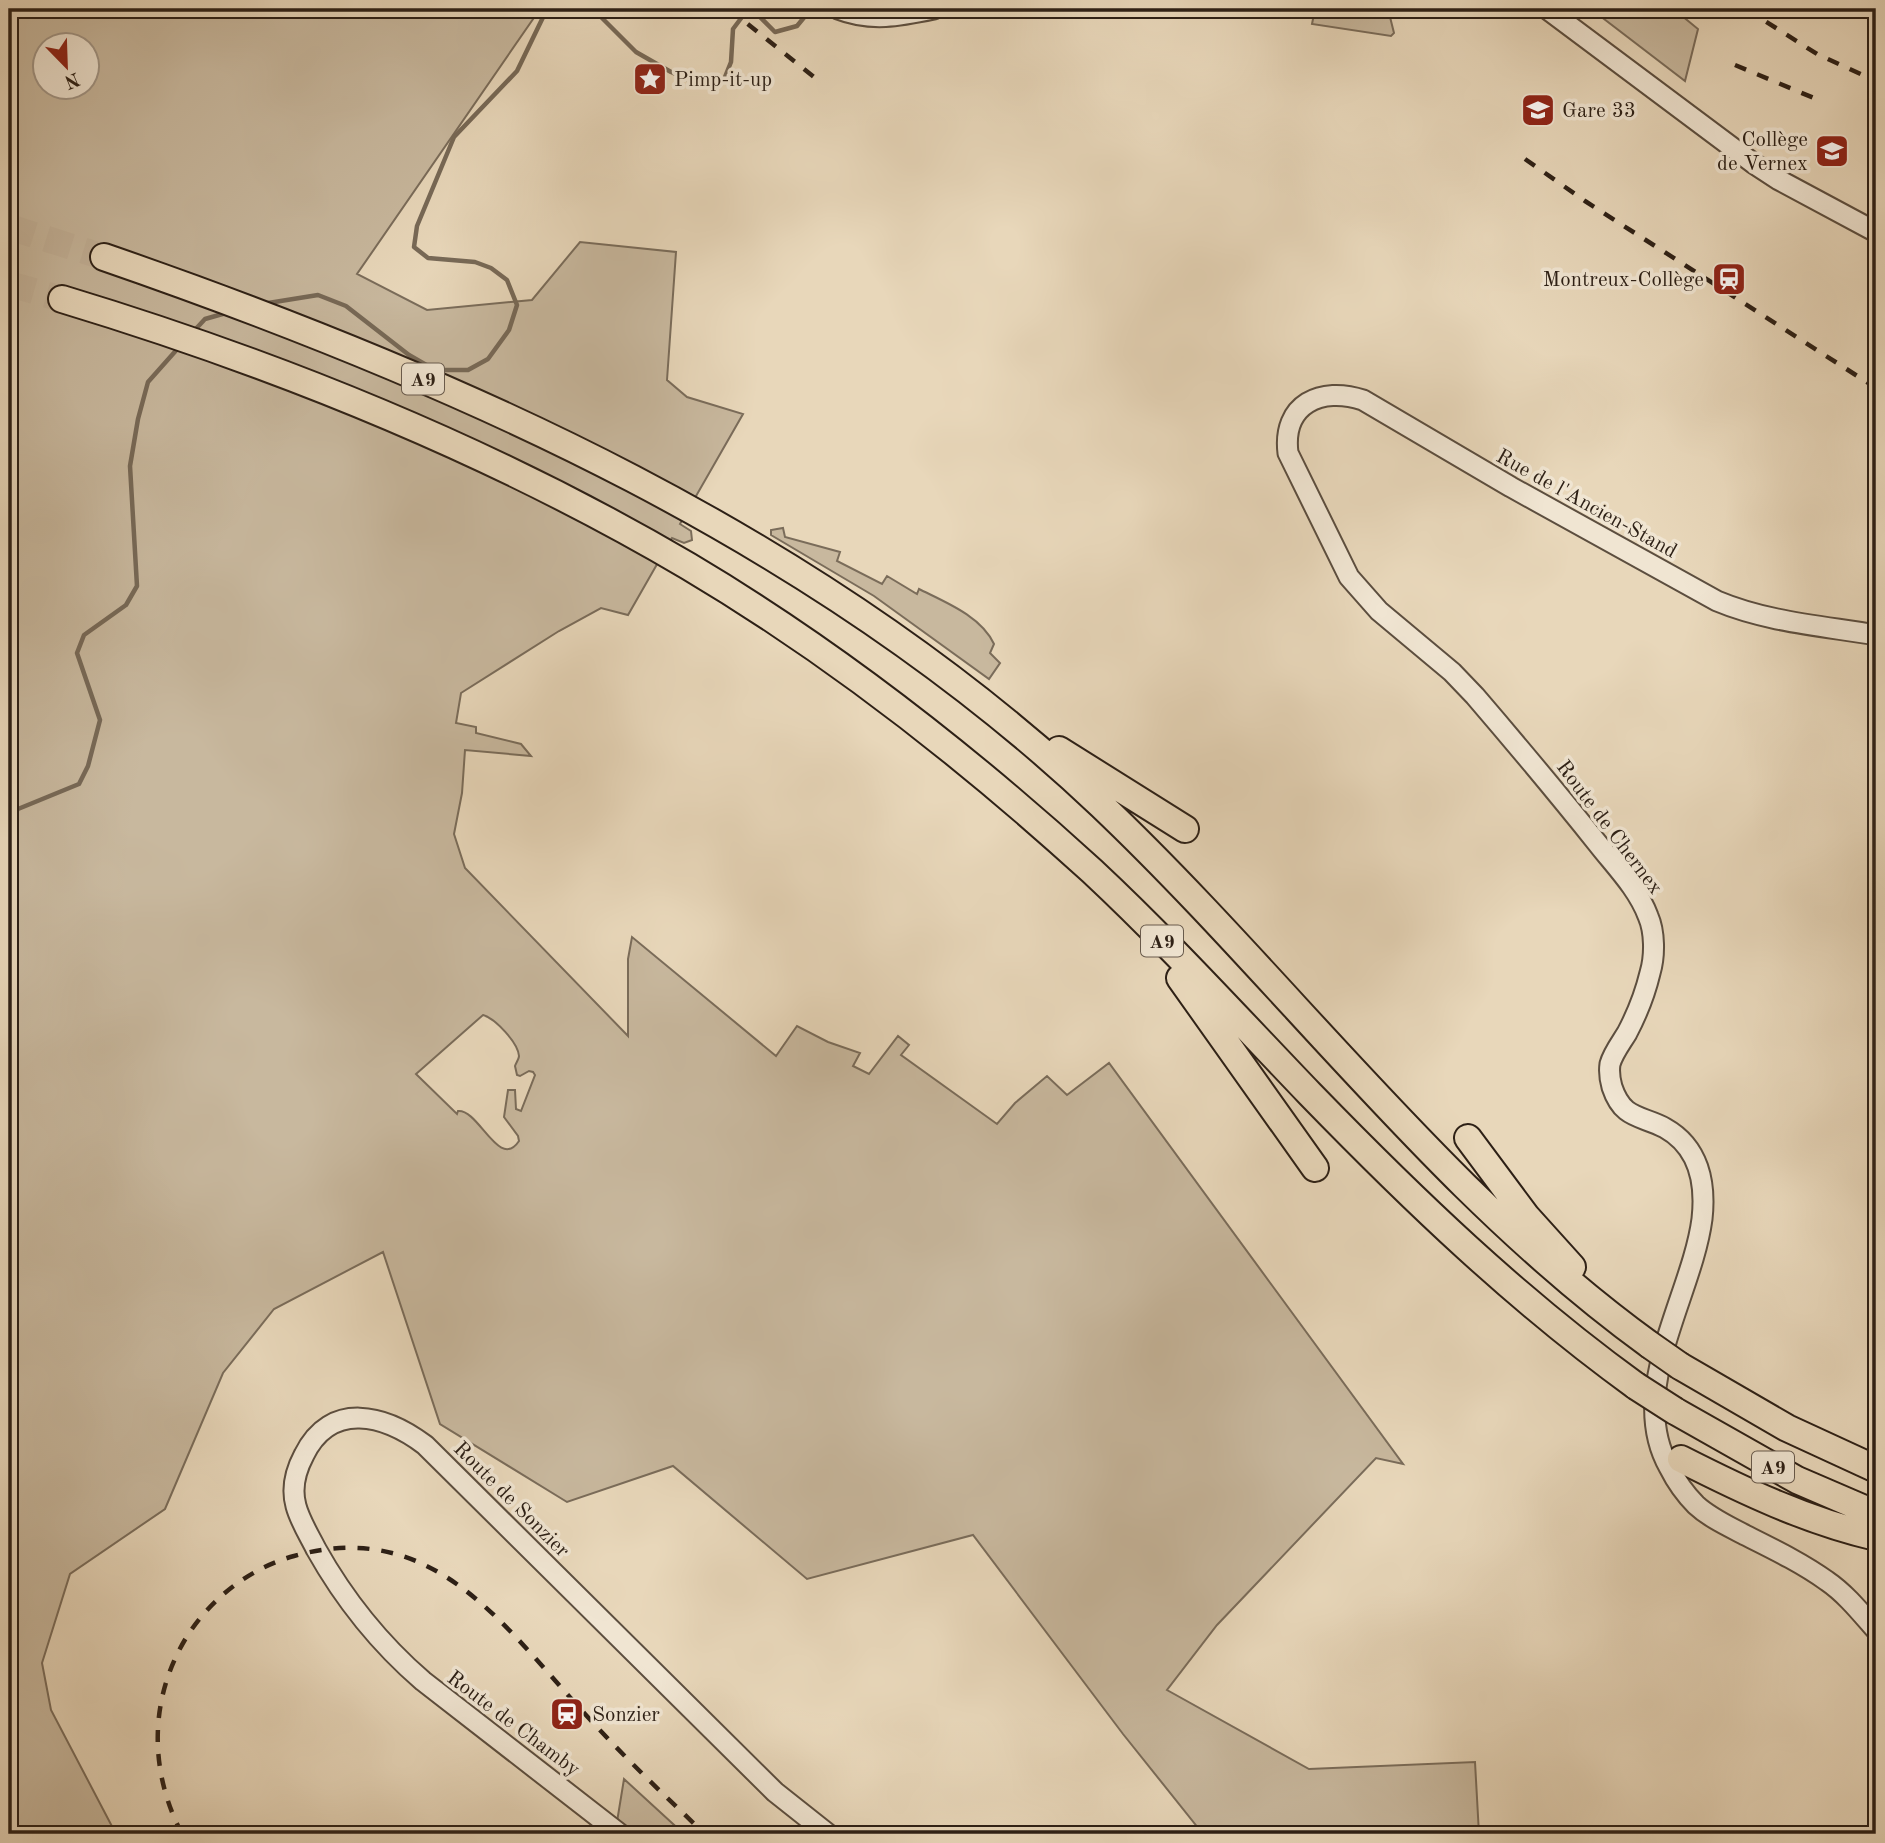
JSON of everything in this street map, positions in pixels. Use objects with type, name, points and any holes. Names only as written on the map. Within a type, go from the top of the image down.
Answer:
[{"type":"highway","name":"A9","points":[[104,257],[292,324],[421,378],[600,462],[729,532],[815,585],[946,676],[1098,802],[1211,916],[1405,1126],[1465,1187],[1561,1276],[1651,1340],[1680,1366],[1787,1428],[1876,1469]]},
{"type":"highway","name":"A9","points":[[62,299],[215,348],[345,398],[463,449],[648,543],[735,595],[817,649],[916,722],[1020,807],[1132,911],[1431,1216],[1497,1277],[1636,1386],[1675,1411],[1797,1480],[1876,1514]]},
{"type":"highway","points":[[946,676],[1185,829]]},
{"type":"highway","points":[[1132,911],[1315,1168]]},
{"type":"highway","points":[[1468,1138],[1526,1216],[1651,1340]]},
{"type":"highway","points":[[1681,1459],[1817,1521],[1876,1537]]},
{"type":"street","points":[[838,9],[861,17],[874,18],[934,9]]},
{"type":"street","points":[[1547,9],[1753,163],[1876,232]]},
{"type":"street","name":"Rue de l'Ancien-Stand","points":[[1294,418],[1306,403],[1315,397],[1338,394],[1363,400],[1511,487],[1717,601],[1771,617],[1876,635]]},
{"type":"street","name":"Route de Chernex","points":[[1294,418],[1286,437],[1288,453],[1349,577],[1379,611],[1452,672],[1475,696],[1542,775],[1641,900],[1650,919],[1653,942],[1651,970],[1640,1006],[1613,1056],[1609,1072],[1617,1098],[1630,1113],[1665,1128],[1681,1141],[1696,1160],[1703,1188],[1702,1220],[1694,1254],[1651,1340],[1657,1382],[1655,1427],[1660,1450],[1695,1504],[1716,1520],[1793,1559],[1829,1582],[1857,1607],[1876,1630]]},
{"type":"street","name":"Route de Sonzier","points":[[383,1644],[327,1566],[305,1528],[294,1498],[293,1487],[298,1466],[306,1450],[318,1433],[332,1423],[350,1418],[371,1418],[392,1425],[425,1445],[775,1793],[828,1834]]},
{"type":"street","name":"Route de Chamby","points":[[383,1644],[422,1681],[620,1834]]},
{"type":"shaded area","points":[[9,9],[540,9],[357,274],[427,310],[532,300],[580,242],[676,252],[667,380],[687,397],[743,414],[680,524],[691,531],[692,540],[684,543],[672,538],[628,615],[601,608],[559,631],[461,693],[456,723],[476,727],[476,733],[521,744],[531,756],[465,750],[462,793],[454,834],[465,868],[628,1036],[628,959],[632,937],[776,1056],[797,1026],[828,1042],[860,1053],[853,1066],[869,1074],[898,1036],[909,1045],[901,1055],[997,1124],[1015,1103],[1047,1076],[1067,1095],[1109,1063],[1403,1464],[1376,1458],[1217,1625],[1167,1690],[1309,1769],[1475,1762],[1479,1834],[1203,1834],[1123,1734],[973,1535],[807,1579],[673,1466],[567,1502],[440,1424],[383,1252],[274,1309],[223,1373],[165,1509],[70,1574],[42,1663],[51,1710],[116,1834],[9,1834]],"holes":[[[483,1015],[500,1026],[515,1045],[519,1056],[515,1066],[517,1075],[529,1071],[535,1075],[521,1111],[516,1109],[515,1090],[508,1090],[504,1117],[519,1141],[511,1148],[504,1149],[496,1144],[466,1113],[458,1111],[457,1114],[416,1074]]]},
{"type":"shaded area","points":[[1315,9],[1388,9],[1394,33],[1391,36],[1312,24]]},
{"type":"shaded area","points":[[1591,9],[1686,9],[1681,15],[1698,29],[1685,81]]},
{"type":"shaded area","points":[[783,528],[785,537],[840,552],[837,561],[882,584],[887,576],[917,594],[919,589],[961,611],[988,634],[994,644],[990,653],[1000,663],[989,679],[874,596],[771,535],[771,530]]},
{"type":"shaded area","points":[[624,1779],[684,1834],[615,1834]]},
{"type":"waterway","points":[[262,304],[318,295],[346,306],[409,355],[435,370],[468,370],[488,359],[509,330],[517,305],[507,280],[491,268],[475,262],[428,258],[414,247],[417,226],[454,137],[517,71],[547,9]]},
{"type":"waterway","points":[[593,9],[636,52],[698,84],[713,86],[723,82],[731,62],[733,29],[748,9]]},
{"type":"waterway","points":[[752,9],[775,32],[797,26],[811,9]]},
{"type":"waterway","points":[[193,332],[205,319],[226,313]]},
{"type":"waterway","points":[[9,822],[18,809],[79,784],[88,766],[100,720],[77,653],[84,635],[126,605],[137,586],[130,466],[138,419],[148,382],[180,346]]},
{"type":"tunnel","points":[[9,227],[104,257]]},
{"type":"tunnel","points":[[9,284],[62,299]]},
{"type":"railway","points":[[729,9],[814,77]]},
{"type":"railway","points":[[1746,9],[1817,54],[1876,81]]},
{"type":"railway","points":[[1735,65],[1821,101]]},
{"type":"railway","points":[[1525,159],[1585,201],[1876,388]]},
{"type":"railway","points":[[182,1834],[164,1785],[158,1735],[165,1686],[186,1638],[219,1598],[262,1568],[294,1556],[343,1548],[387,1552],[426,1565],[461,1587],[494,1615],[614,1745],[705,1834]]},
{"type":"place","name":"Pimp-it-up","points":[[650,79]]},
{"type":"place","name":"Gare 33","points":[[1538,110]]},
{"type":"place","name":"Collège de Vernex","points":[[1832,151]]},
{"type":"place","name":"Montreux-Collège","points":[[1729,279]]},
{"type":"place","name":"Sonzier","points":[[567,1714]]}]
